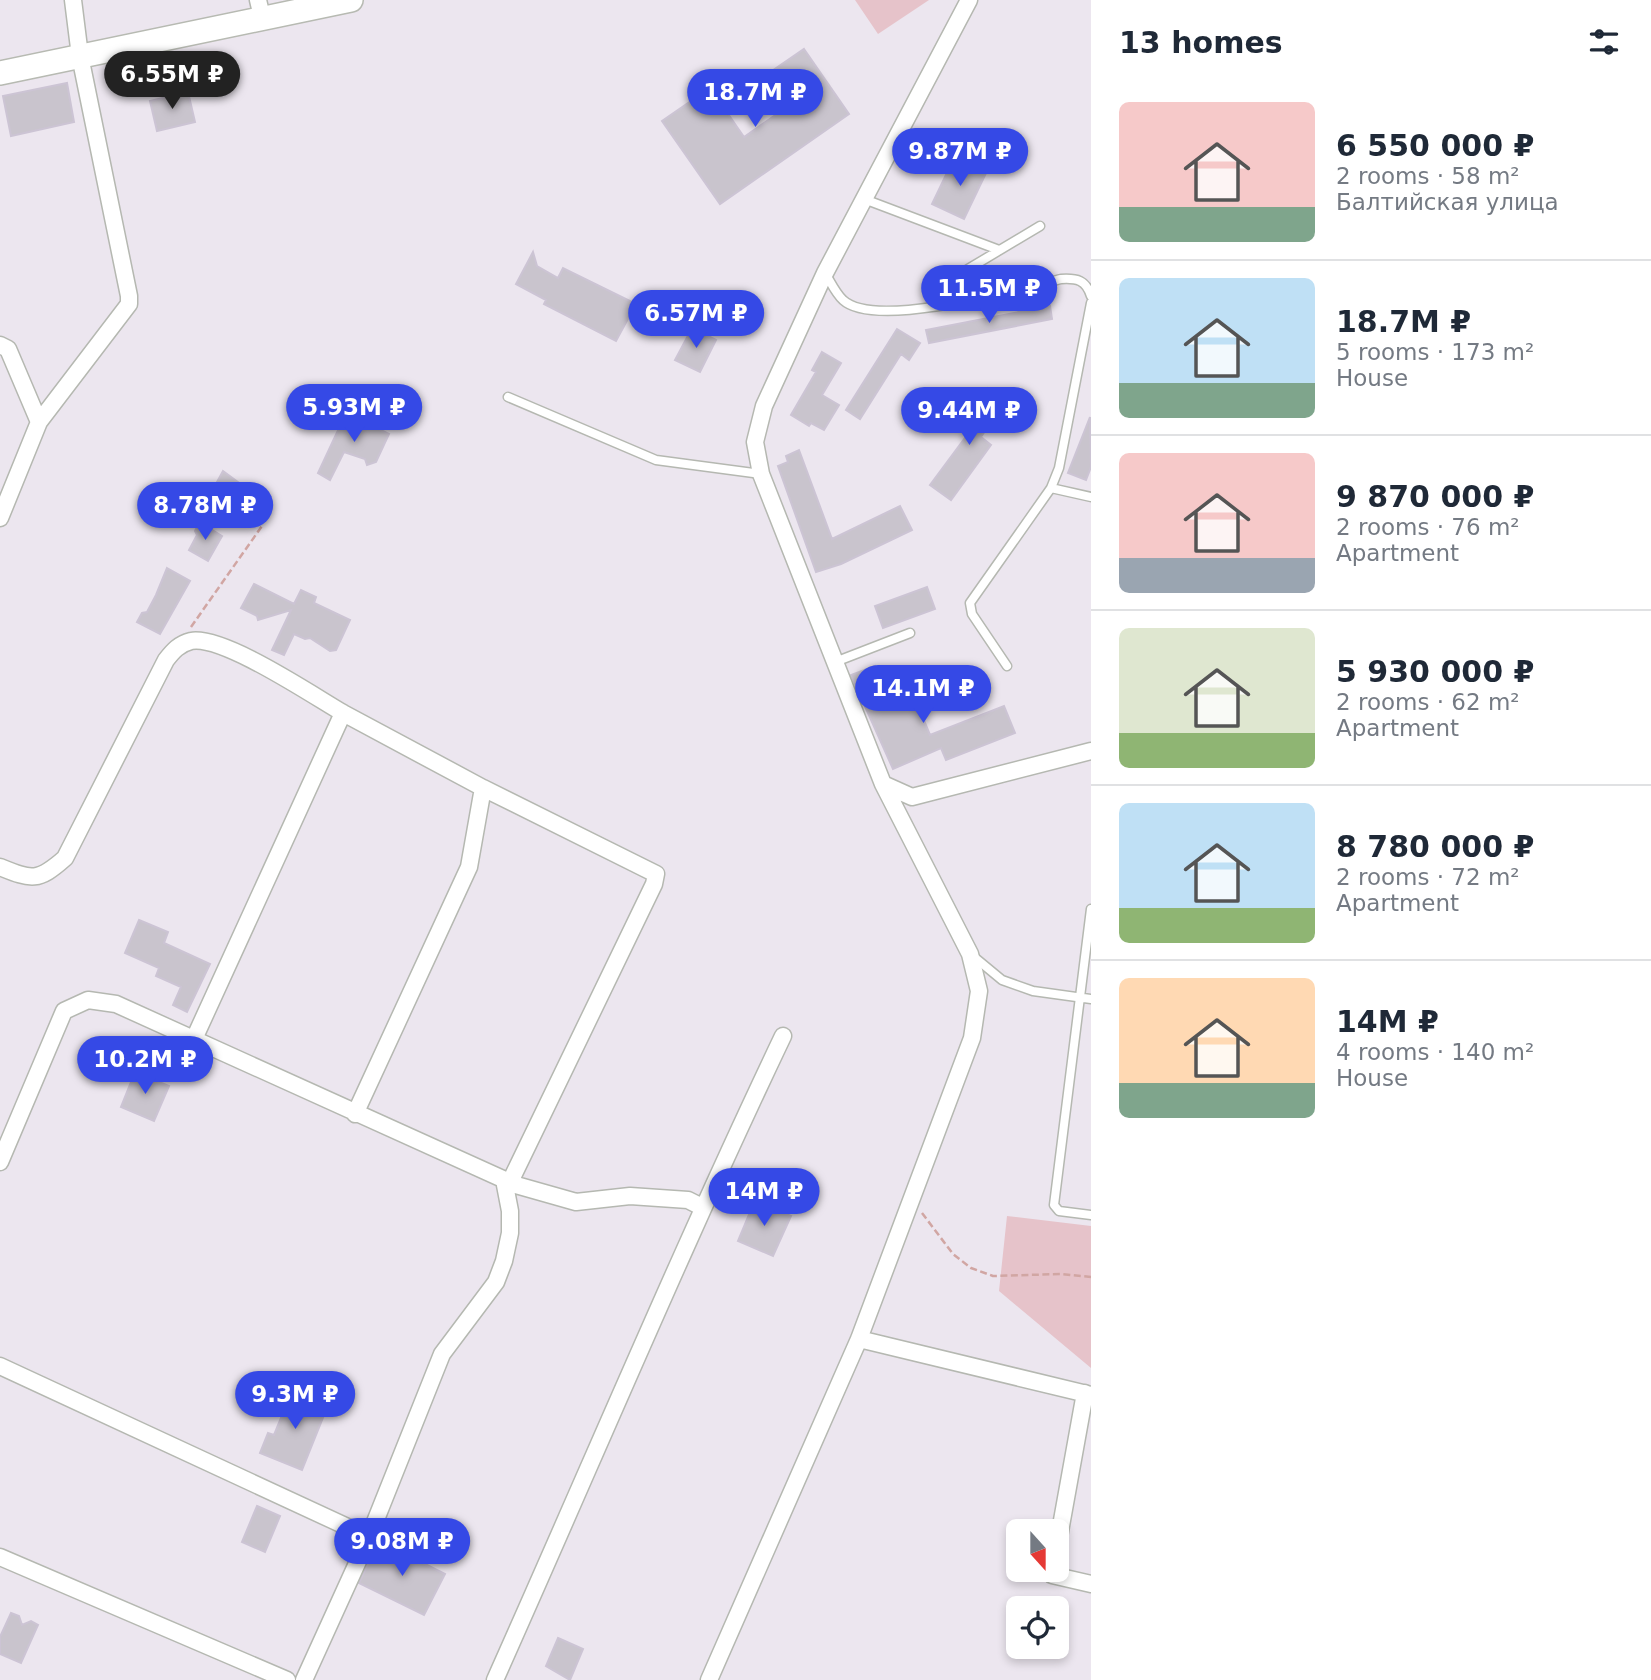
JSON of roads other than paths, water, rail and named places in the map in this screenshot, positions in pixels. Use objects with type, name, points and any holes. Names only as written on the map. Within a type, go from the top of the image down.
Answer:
[{"type":"main road","points":[[0,74],[260,9],[351,0]]},
{"type":"street","points":[[0,517],[39,422],[129,304],[80,56],[73,0]]},
{"type":"street","points":[[709,1680],[859,1339],[972,1038],[979,991],[970,954],[883,784],[761,474],[755,442],[764,406],[825,273],[969,0]]},
{"type":"street","points":[[0,345],[8,349],[39,422]]},
{"type":"street","points":[[0,867],[28,878],[48,873],[65,859],[166,660],[177,647],[192,641],[226,647],[483,788],[656,874],[654,884],[507,1181],[510,1233],[504,1262],[496,1282],[442,1354],[369,1537],[304,1680]]},
{"type":"street","points":[[194,1040],[343,713]]},
{"type":"street","points":[[883,784],[912,797],[1091,751]]},
{"type":"street","points":[[355,1114],[470,867],[483,788]]},
{"type":"street","points":[[0,1162],[64,1011],[88,1000],[116,1004],[507,1181],[576,1202],[630,1196],[688,1200],[702,1207]]},
{"type":"street","points":[[495,1680],[673,1281],[702,1207],[783,1036]]},
{"type":"street","points":[[859,1339],[1088,1394],[1063,1519]]},
{"type":"street","points":[[0,1366],[369,1537]]},
{"type":"street","points":[[0,1558],[286,1680]]},
{"type":"street","points":[[1069,1579],[1091,1584]]},
{"type":"lane","points":[[864,199],[999,250]]},
{"type":"lane","points":[[949,306],[950,290],[968,269],[1040,226]]},
{"type":"lane","points":[[825,273],[843,301],[856,307],[889,310],[949,306],[1061,279],[1077,278],[1088,287],[1091,296]]},
{"type":"lane","points":[[1007,667],[972,614],[970,603],[1051,488],[1059,468],[1091,303]]},
{"type":"lane","points":[[508,397],[656,460],[761,474]]},
{"type":"lane","points":[[1051,488],[1091,497]]},
{"type":"lane","points":[[835,662],[910,633]]},
{"type":"lane","points":[[1091,909],[1054,1205],[1059,1211],[1091,1215]]},
{"type":"lane","points":[[970,954],[1002,981],[1033,991],[1091,999]]}]
